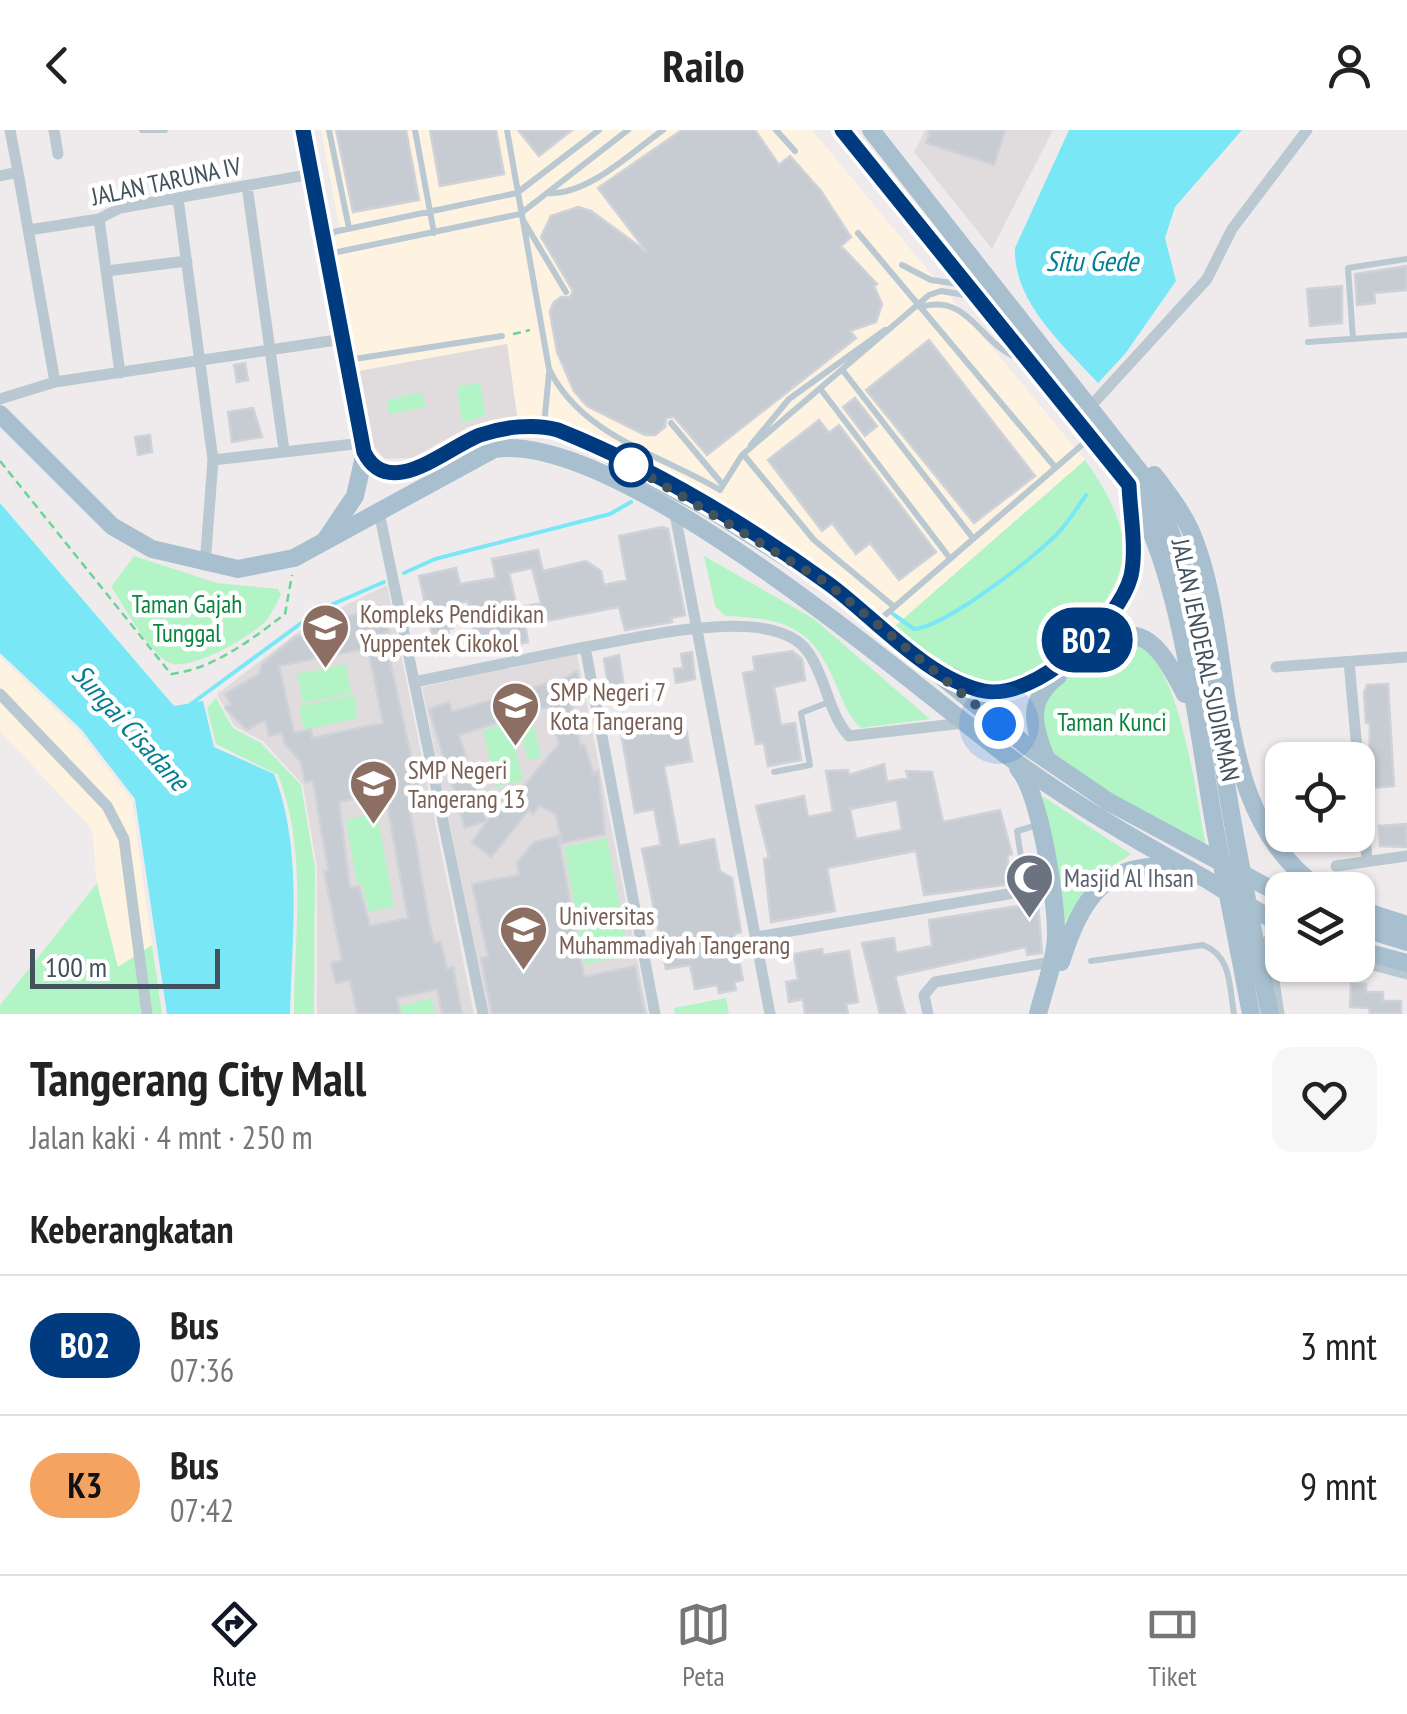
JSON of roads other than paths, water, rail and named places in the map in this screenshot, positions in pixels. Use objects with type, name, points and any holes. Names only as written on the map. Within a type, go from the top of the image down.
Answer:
[{"type":"main road","points":[[303,130],[364,448],[374,468],[398,474],[492,431],[544,426],[603,450],[708,508],[844,596],[1046,760],[1108,802],[1265,886]]},
{"type":"main road","name":"JALAN JENDERAL SUDIRMAN","points":[[842,130],[1129,485],[1160,546],[1194,712],[1225,832]]},
{"type":"main road","name":"JALAN JENDERAL SUDIRMAN","points":[[871,130],[1148,481],[1179,550],[1247,944]]},
{"type":"main road","points":[[0,414],[112,526],[152,549],[206,564],[254,568],[294,558],[323,544],[482,453],[509,446],[572,459],[675,514],[831,614],[1005,754],[1265,914]]},
{"type":"main road","points":[[1116,442],[1148,467],[1192,533],[1204,570],[1245,785],[1262,823],[1298,872]]},
{"type":"main road","points":[[323,544],[355,496],[364,448]]},
{"type":"main road","points":[[910,653],[981,690],[1014,689],[1046,674],[1095,632],[1126,590],[1133,554],[1129,485]]},
{"type":"main road","points":[[831,614],[844,596]]},
{"type":"main road","points":[[1046,760],[1034,720],[1037,697],[1043,688],[1114,636],[1142,636],[1154,644],[1194,712]]},
{"type":"main road","points":[[1005,754],[1030,786],[1056,916],[1051,962],[1038,1014]]},
{"type":"main road","points":[[1050,1014],[1068,940],[1098,888],[1127,869],[1150,864],[1188,869]]},
{"type":"main road","points":[[1375,914],[1407,924]]},
{"type":"main road","points":[[1375,932],[1407,942]]},
{"type":"main road","points":[[1247,944],[1251,1014]]},
{"type":"main road","points":[[1247,944],[1270,1014]]},
{"type":"main road","points":[[1375,955],[1407,963]]},
{"type":"street","points":[[10,130],[55,382]]},
{"type":"street","points":[[54,130],[58,154]]},
{"type":"street","points":[[1088,408],[1207,279],[1232,229],[1307,130]]},
{"type":"street","points":[[0,176],[18,172]]},
{"type":"street","name":"JALAN TARUNA IV","points":[[30,230],[99,219],[120,208],[312,174]]},
{"type":"street","points":[[247,186],[284,450]]},
{"type":"street","points":[[178,198],[213,460],[206,564]]},
{"type":"street","points":[[99,219],[120,373]]},
{"type":"street","points":[[107,271],[187,261]]},
{"type":"street","points":[[0,398],[55,382],[270,353],[343,339]]},
{"type":"street","points":[[213,460],[284,450],[364,448]]},
{"type":"street","points":[[379,512],[483,1014]]},
{"type":"street","points":[[675,514],[770,1014]]},
{"type":"street","points":[[414,682],[585,647],[698,629],[752,627],[786,634],[808,652],[844,730],[855,738],[969,723]]},
{"type":"street","points":[[585,647],[656,1014]]},
{"type":"street","points":[[1276,667],[1407,658]]},
{"type":"street","points":[[1349,662],[1367,858]]},
{"type":"street","points":[[0,694],[107,806],[124,838],[147,1014]]},
{"type":"street","points":[[1336,866],[1367,858],[1407,856]]},
{"type":"street","points":[[756,936],[1050,887]]},
{"type":"street","points":[[928,1014],[924,995],[935,982],[1051,962]]},
{"type":"street","points":[[1375,966],[1407,974]]},
{"type":"street","points":[[1274,982],[1279,1014]]},
{"type":"lane","points":[[142,130],[165,130]]},
{"type":"lane","points":[[329,130],[348,228]]},
{"type":"lane","points":[[415,130],[434,233]]},
{"type":"lane","points":[[507,130],[549,369],[544,426]]},
{"type":"lane","points":[[323,234],[517,194],[599,130]]},
{"type":"lane","points":[[327,255],[520,214],[628,130]]},
{"type":"lane","points":[[548,193],[562,194],[597,176],[662,130]]},
{"type":"lane","points":[[776,130],[795,151]]},
{"type":"lane","points":[[520,214],[566,292]]},
{"type":"lane","points":[[858,232],[1055,467]]},
{"type":"lane","points":[[1353,339],[1348,268],[1407,259]]},
{"type":"lane","points":[[902,265],[931,280],[970,291]]},
{"type":"lane","points":[[742,455],[844,372],[929,295],[970,291]]},
{"type":"lane","points":[[708,508],[742,455],[789,399],[918,307],[947,303],[961,308],[1006,355],[1028,361]]},
{"type":"lane","points":[[1308,342],[1407,335]]},
{"type":"lane","points":[[347,361],[502,336]]},
{"type":"lane","points":[[549,369],[567,400],[592,423],[722,487]]},
{"type":"lane","points":[[844,372],[972,537]]},
{"type":"lane","points":[[822,390],[949,557]]},
{"type":"lane","points":[[671,423],[722,487]]},
{"type":"lane","points":[[876,623],[1090,438]]},
{"type":"lane","points":[[742,455],[814,540],[892,606]]},
{"type":"lane","points":[[774,772],[810,765],[801,713],[830,702]]},
{"type":"lane","points":[[1026,890],[1017,831],[1040,824]]},
{"type":"lane","points":[[1091,961],[1203,945],[1217,950],[1225,962],[1234,1014]]},
{"type":"water","name":"Situ Gede","points":[[1069,130],[1242,130],[1175,207],[1165,238],[1176,281],[1125,354],[1098,383],[1043,322],[1022,287],[1017,268],[1015,248]]},
{"type":"water","name":"Sungai Cisadane","points":[[0,503],[174,706],[203,701],[214,747],[274,774],[289,832],[292,862],[290,1014],[167,1014],[135,799],[81,729],[0,653]]},
{"type":"waterway","points":[[893,614],[914,629],[946,617],[1046,545],[1086,495]]},
{"type":"waterway","points":[[404,573],[435,559],[610,514],[631,502]]},
{"type":"waterway","points":[[191,704],[319,610],[384,582]]},
{"type":"place","name":"Kompleks Pendidikan Yuppentek Cikokol","points":[[325,670]]},
{"type":"place","name":"SMP Negeri 7 Kota Tangerang","points":[[515,748]]},
{"type":"place","name":"SMP Negeri Tangerang 13","points":[[373,826]]},
{"type":"place","name":"Masjid Al Ihsan","points":[[1029,920]]},
{"type":"place","name":"Universitas Muhammadiyah Tangerang","points":[[524,972]]},
{"type":"park label","name":"Taman Gajah Tunggal","points":[[187,618]]},
{"type":"park label","name":"Taman Kunci","points":[[1112,722]]}]
